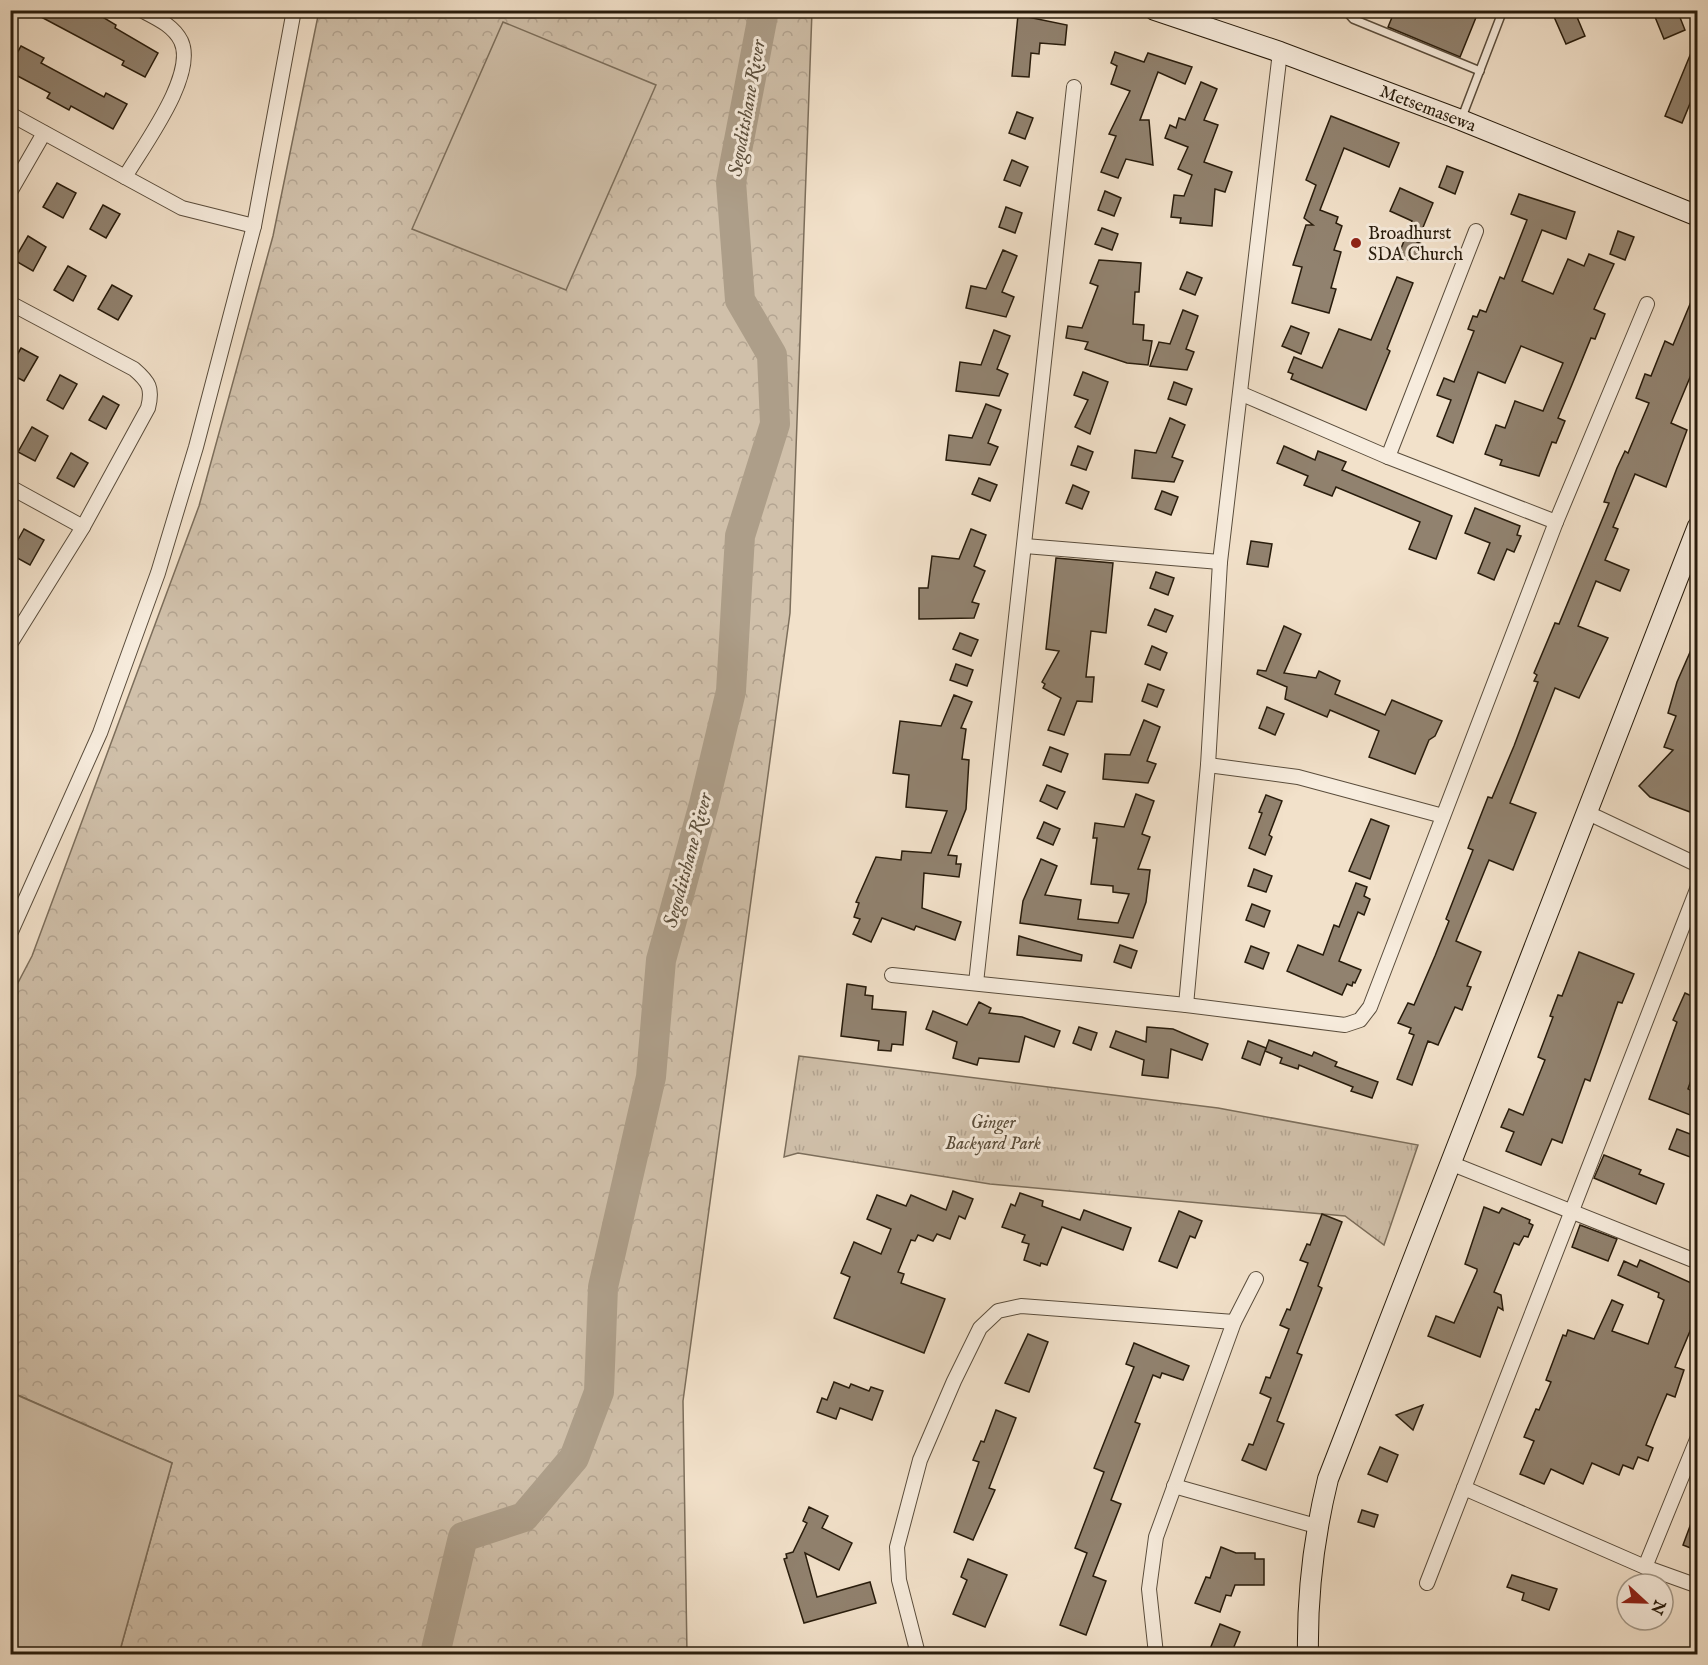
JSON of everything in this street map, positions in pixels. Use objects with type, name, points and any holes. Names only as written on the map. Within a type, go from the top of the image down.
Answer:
[{"type":"street","points":[[125,177],[179,85],[186,62],[180,39],[170,26],[141,10]]},
{"type":"street","points":[[10,934],[100,733],[158,573],[196,447],[254,226],[294,10]]},
{"type":"street","name":"Metsemasewa","points":[[1155,10],[1280,52],[1461,120],[1695,215]]},
{"type":"street","points":[[1186,1005],[1208,765],[1220,562],[1242,394],[1280,52]]},
{"type":"street","points":[[976,983],[1074,87]]},
{"type":"street","points":[[10,114],[182,207],[254,226]]},
{"type":"street","points":[[10,192],[44,132]]},
{"type":"street","points":[[1388,457],[1476,231]]},
{"type":"street","points":[[10,303],[134,369],[148,381],[152,393],[148,408],[83,527],[10,644]]},
{"type":"street","points":[[892,975],[1186,1005],[1345,1025],[1360,1020],[1370,1007],[1556,522],[1647,304]]},
{"type":"street","points":[[1242,394],[1388,457],[1556,522]]},
{"type":"street","points":[[10,487],[83,527]]},
{"type":"street","points":[[1308,1654],[1316,1526],[1328,1479],[1698,526]]},
{"type":"street","points":[[1025,546],[1220,562]]},
{"type":"street","points":[[1208,765],[1298,777],[1443,816]]},
{"type":"street","points":[[1588,813],[1698,865]]},
{"type":"street","points":[[1427,1583],[1570,1210],[1698,887]]},
{"type":"street","points":[[1450,1163],[1698,1262]]},
{"type":"street","points":[[1156,1654],[1149,1588],[1156,1537],[1234,1322],[1256,1279]]},
{"type":"street","points":[[918,1654],[899,1580],[897,1547],[920,1460],[980,1328],[998,1311],[1021,1306],[1234,1322]]},
{"type":"street","points":[[1646,1567],[1698,1437]]},
{"type":"street","points":[[1174,1486],[1316,1526]]},
{"type":"street","points":[[1464,1488],[1646,1567],[1698,1586]]},
{"type":"lane","points":[[1345,10],[1353,19],[1480,71]]},
{"type":"lane","points":[[1461,120],[1503,10]]},
{"type":"green space","points":[[319,11],[812,11],[790,613],[683,1401],[687,1654],[119,1654],[172,1463],[11,1392],[10,998],[32,956],[199,506],[273,236]]},
{"type":"green space","points":[[503,22],[656,85],[566,290],[412,229]]},
{"type":"green space","name":"Ginger Backyard Park","points":[[799,1056],[1218,1108],[1418,1145],[1384,1245],[1345,1216],[990,1184],[798,1153],[784,1157]]},
{"type":"green space","points":[[10,1392],[172,1463],[119,1654],[11,1654]]},
{"type":"building","points":[[28,10],[91,10],[116,25],[115,28],[158,53],[145,77],[122,65],[124,61]]},
{"type":"building","points":[[1395,10],[1479,10],[1460,57],[1388,27]]},
{"type":"building","points":[[1551,10],[1574,10],[1585,36],[1566,44]]},
{"type":"building","points":[[1671,10],[1677,10],[1685,30],[1664,39],[1655,17]]},
{"type":"building","points":[[1018,15],[1067,25],[1065,45],[1040,43],[1039,54],[1031,53],[1029,77],[1012,76]]},
{"type":"building","points":[[1698,36],[1698,84],[1682,123],[1665,116]]},
{"type":"building","points":[[21,46],[44,58],[41,63],[104,97],[106,93],[127,104],[113,129],[71,106],[69,110],[47,98],[50,93],[10,72],[10,66]]},
{"type":"building","points":[[1115,52],[1144,62],[1148,53],[1192,67],[1185,84],[1158,72],[1140,120],[1149,120],[1153,165],[1126,159],[1118,178],[1101,172],[1116,136],[1109,134],[1130,91],[1111,84],[1117,66],[1111,63]]},
{"type":"building","points":[[1201,82],[1217,89],[1204,120],[1218,125],[1204,162],[1232,172],[1225,192],[1215,189],[1212,226],[1180,223],[1181,218],[1171,217],[1174,195],[1184,196],[1192,175],[1178,169],[1188,147],[1165,138],[1170,125],[1176,128],[1179,118],[1185,120]]},
{"type":"building","points":[[1017,112],[1033,118],[1025,139],[1009,133]]},
{"type":"building","points":[[1331,116],[1399,143],[1389,167],[1344,148],[1320,210],[1338,217],[1336,223],[1342,226],[1334,250],[1341,252],[1331,288],[1336,289],[1329,313],[1292,303],[1302,267],[1293,265],[1306,225],[1313,225],[1304,218],[1316,185],[1306,180]]},
{"type":"building","points":[[1012,160],[1028,167],[1020,186],[1004,180]]},
{"type":"building","points":[[1447,166],[1463,172],[1455,194],[1439,187]]},
{"type":"building","points":[[57,183],[76,193],[63,218],[43,207]]},
{"type":"building","points":[[1400,188],[1433,203],[1417,242],[1422,244],[1415,262],[1398,256],[1412,221],[1390,211]]},
{"type":"building","points":[[1105,191],[1121,198],[1114,216],[1098,210]]},
{"type":"building","points":[[1519,194],[1575,212],[1566,239],[1542,230],[1522,281],[1553,294],[1568,259],[1584,266],[1589,254],[1614,264],[1594,309],[1605,314],[1595,339],[1591,338],[1558,418],[1565,421],[1556,443],[1552,442],[1539,476],[1500,465],[1502,460],[1485,454],[1496,425],[1505,428],[1515,401],[1543,411],[1563,363],[1521,346],[1505,383],[1478,372],[1453,443],[1437,436],[1451,400],[1437,395],[1444,378],[1454,382],[1474,331],[1468,329],[1473,316],[1477,317],[1480,310],[1486,312],[1500,277],[1504,279],[1527,220],[1511,214]]},
{"type":"building","points":[[103,205],[120,214],[106,238],[90,229]]},
{"type":"building","points":[[1006,207],[1022,213],[1015,233],[999,227]]},
{"type":"building","points":[[1102,228],[1118,234],[1112,250],[1095,244]]},
{"type":"building","points":[[1618,231],[1634,237],[1625,260],[1610,254]]},
{"type":"building","points":[[28,236],[46,247],[33,271],[14,260]]},
{"type":"building","points":[[1003,250],[1017,256],[1002,292],[1014,297],[1006,317],[966,308],[971,286],[986,289]]},
{"type":"building","points":[[1099,260],[1141,263],[1139,292],[1135,292],[1133,324],[1144,325],[1143,340],[1152,341],[1148,365],[1127,363],[1085,349],[1088,342],[1066,338],[1068,326],[1082,328],[1098,286],[1090,283]]},
{"type":"building","points":[[68,266],[86,276],[73,301],[54,290]]},
{"type":"building","points":[[1187,272],[1202,278],[1195,295],[1180,289]]},
{"type":"building","points":[[1397,277],[1413,283],[1387,349],[1390,351],[1366,410],[1291,379],[1293,374],[1288,372],[1294,357],[1322,368],[1339,329],[1371,340]]},
{"type":"building","points":[[112,285],[132,296],[118,320],[98,309]]},
{"type":"building","points":[[1698,285],[1698,331],[1691,348],[1698,351],[1698,378],[1691,375],[1671,423],[1687,430],[1666,487],[1635,474],[1613,527],[1618,529],[1605,560],[1629,570],[1620,591],[1596,581],[1578,626],[1608,638],[1579,698],[1555,688],[1510,803],[1536,813],[1513,870],[1489,860],[1456,941],[1481,952],[1467,986],[1471,987],[1462,1010],[1455,1007],[1438,1045],[1428,1041],[1412,1085],[1397,1079],[1414,1035],[1409,1033],[1411,1028],[1398,1023],[1408,1003],[1414,1005],[1435,956],[1449,921],[1446,919],[1473,850],[1468,848],[1488,797],[1492,798],[1514,746],[1538,682],[1534,681],[1537,675],[1534,673],[1555,623],[1559,624],[1609,503],[1604,502],[1617,468],[1625,451],[1628,453],[1649,403],[1636,398],[1645,374],[1651,376],[1665,341],[1673,345]]},
{"type":"building","points":[[1183,310],[1198,316],[1186,349],[1194,352],[1187,370],[1150,366],[1159,342],[1170,344]]},
{"type":"building","points":[[1291,326],[1309,333],[1301,354],[1282,346]]},
{"type":"building","points":[[994,330],[1010,336],[997,369],[1008,374],[999,396],[956,391],[960,362],[981,365]]},
{"type":"building","points":[[21,348],[38,357],[24,381],[10,374],[10,367]]},
{"type":"building","points":[[1083,372],[1108,382],[1090,434],[1075,427],[1088,400],[1074,395]]},
{"type":"building","points":[[60,375],[77,384],[63,409],[47,400]]},
{"type":"building","points":[[1174,382],[1192,389],[1186,405],[1168,399]]},
{"type":"building","points":[[103,396],[119,405],[106,429],[89,420]]},
{"type":"building","points":[[986,404],[1001,410],[988,443],[998,447],[990,465],[946,460],[949,435],[972,438]]},
{"type":"building","points":[[1170,418],[1185,425],[1172,457],[1183,461],[1174,482],[1132,478],[1135,450],[1156,453]]},
{"type":"building","points":[[32,427],[48,436],[35,461],[18,452]]},
{"type":"building","points":[[1078,446],[1093,452],[1086,470],[1071,465]]},
{"type":"building","points":[[1284,446],[1315,460],[1318,451],[1346,462],[1342,470],[1452,516],[1436,559],[1409,549],[1420,522],[1336,487],[1332,496],[1304,485],[1308,476],[1277,463]]},
{"type":"building","points":[[71,453],[88,463],[74,487],[57,478]]},
{"type":"building","points":[[979,478],[997,485],[990,501],[972,494]]},
{"type":"building","points":[[1073,485],[1089,492],[1082,509],[1066,503]]},
{"type":"building","points":[[1162,491],[1178,497],[1171,515],[1155,509]]},
{"type":"building","points":[[1475,508],[1520,526],[1517,535],[1521,536],[1514,552],[1507,549],[1494,580],[1478,573],[1490,543],[1465,533]]},
{"type":"building","points":[[24,529],[44,540],[30,565],[10,554]]},
{"type":"building","points":[[971,529],[986,535],[974,566],[985,571],[972,602],[979,604],[974,618],[919,619],[919,588],[928,588],[932,556],[959,559]]},
{"type":"building","points":[[1251,541],[1272,544],[1268,567],[1247,564]]},
{"type":"building","points":[[1056,558],[1113,563],[1106,633],[1091,631],[1086,677],[1094,677],[1092,702],[1077,701],[1064,735],[1048,730],[1061,698],[1043,688],[1045,684],[1042,682],[1059,651],[1046,649]]},
{"type":"building","points":[[1156,572],[1174,578],[1168,595],[1150,588]]},
{"type":"building","points":[[1155,609],[1173,616],[1166,632],[1148,625]]},
{"type":"building","points":[[1284,626],[1301,634],[1284,673],[1316,678],[1319,671],[1340,681],[1335,694],[1385,715],[1392,700],[1442,721],[1435,736],[1429,740],[1415,774],[1369,757],[1379,731],[1330,710],[1327,717],[1285,699],[1287,687],[1257,674],[1258,670],[1266,671]]},
{"type":"building","points":[[960,633],[978,640],[971,656],[953,649]]},
{"type":"building","points":[[1698,634],[1698,716],[1691,733],[1698,735],[1698,794],[1690,812],[1650,797],[1639,786],[1673,750],[1664,747],[1676,716],[1668,713],[1677,682]]},
{"type":"building","points":[[1152,646],[1167,653],[1160,670],[1145,664]]},
{"type":"building","points":[[956,664],[973,670],[967,686],[950,680]]},
{"type":"building","points":[[1148,684],[1164,690],[1157,707],[1142,701]]},
{"type":"building","points":[[954,695],[972,702],[961,728],[966,729],[962,759],[969,760],[966,809],[948,855],[957,856],[956,864],[961,864],[959,877],[924,873],[922,908],[961,922],[955,940],[916,926],[914,930],[882,918],[871,942],[853,934],[860,919],[854,917],[859,903],[856,902],[876,857],[901,860],[902,851],[931,853],[947,811],[906,807],[909,775],[893,773],[900,721],[941,726]]},
{"type":"building","points":[[1267,707],[1284,714],[1275,735],[1259,728]]},
{"type":"building","points":[[1144,720],[1160,727],[1147,761],[1156,764],[1148,783],[1103,779],[1105,754],[1130,755]]},
{"type":"building","points":[[1050,747],[1068,754],[1061,772],[1043,765]]},
{"type":"building","points":[[1047,785],[1065,792],[1057,809],[1040,801]]},
{"type":"building","points":[[1136,794],[1154,801],[1142,834],[1150,837],[1138,869],[1150,870],[1146,902],[1133,938],[1020,923],[1023,901],[1041,859],[1057,866],[1045,895],[1081,900],[1078,919],[1118,923],[1129,894],[1113,892],[1113,886],[1091,884],[1097,838],[1093,838],[1095,823],[1124,827]]},
{"type":"building","points":[[1266,795],[1282,801],[1269,835],[1272,837],[1265,855],[1249,848]]},
{"type":"building","points":[[1371,819],[1389,826],[1370,879],[1349,871]]},
{"type":"building","points":[[1044,822],[1060,829],[1053,845],[1037,838]]},
{"type":"building","points":[[1254,869],[1272,876],[1266,892],[1248,886]]},
{"type":"building","points":[[1356,883],[1367,887],[1364,896],[1370,899],[1364,915],[1358,912],[1339,961],[1361,970],[1355,983],[1353,982],[1352,986],[1347,984],[1342,995],[1287,971],[1298,945],[1323,955],[1334,925],[1339,927]]},
{"type":"building","points":[[1252,904],[1270,911],[1264,927],[1246,920]]},
{"type":"building","points":[[1019,936],[1082,955],[1081,961],[1017,955]]},
{"type":"building","points":[[1120,945],[1137,951],[1131,968],[1114,962]]},
{"type":"building","points":[[1251,946],[1269,953],[1263,969],[1245,962]]},
{"type":"building","points":[[1579,952],[1634,974],[1622,1003],[1618,1002],[1590,1081],[1585,1079],[1562,1143],[1552,1139],[1541,1165],[1506,1151],[1514,1132],[1501,1127],[1509,1109],[1523,1115],[1545,1060],[1538,1057],[1553,1017],[1550,1016],[1558,995],[1562,996]]},
{"type":"building","points":[[847,984],[866,987],[865,995],[873,996],[872,1009],[906,1012],[903,1045],[892,1044],[891,1051],[878,1050],[879,1041],[841,1036]]},
{"type":"building","points":[[1685,993],[1698,999],[1698,1061],[1688,1089],[1698,1094],[1698,1118],[1649,1099],[1677,1022],[1673,1020]]},
{"type":"building","points":[[979,1002],[991,1008],[989,1013],[1022,1017],[1060,1031],[1054,1047],[1025,1036],[1019,1062],[979,1058],[977,1065],[953,1058],[957,1042],[926,1029],[933,1011],[967,1025]]},
{"type":"building","points":[[1079,1027],[1097,1033],[1091,1050],[1073,1043]]},
{"type":"building","points":[[1147,1027],[1173,1029],[1208,1044],[1202,1060],[1171,1049],[1168,1078],[1142,1075],[1144,1060],[1110,1047],[1116,1031],[1146,1042]]},
{"type":"building","points":[[1269,1040],[1312,1056],[1314,1052],[1337,1062],[1335,1066],[1378,1082],[1372,1098],[1351,1091],[1353,1087],[1299,1065],[1298,1069],[1280,1063],[1282,1058],[1265,1051]]},
{"type":"building","points":[[1248,1041],[1266,1048],[1260,1065],[1242,1058]]},
{"type":"building","points":[[1677,1129],[1698,1137],[1698,1160],[1669,1149]]},
{"type":"building","points":[[1604,1155],[1641,1170],[1639,1174],[1664,1184],[1656,1204],[1594,1178]]},
{"type":"building","points":[[953,1191],[973,1199],[965,1219],[959,1216],[950,1239],[937,1234],[933,1241],[918,1235],[915,1241],[911,1240],[898,1272],[904,1274],[901,1283],[945,1299],[924,1353],[834,1318],[850,1277],[841,1273],[854,1242],[881,1254],[891,1229],[867,1219],[877,1195],[906,1206],[911,1195],[946,1210]]},
{"type":"building","points":[[1020,1193],[1043,1201],[1042,1206],[1080,1220],[1084,1210],[1131,1228],[1123,1250],[1062,1227],[1047,1265],[1041,1263],[1040,1266],[1024,1260],[1029,1244],[1022,1242],[1025,1235],[1002,1227],[1011,1204],[1015,1206]]},
{"type":"building","points":[[1484,1207],[1499,1213],[1502,1208],[1530,1220],[1529,1223],[1533,1225],[1528,1237],[1524,1236],[1519,1245],[1514,1243],[1494,1292],[1501,1295],[1503,1310],[1498,1307],[1480,1357],[1428,1336],[1436,1316],[1454,1323],[1477,1271],[1465,1264]]},
{"type":"building","points":[[1179,1211],[1202,1221],[1195,1238],[1190,1236],[1177,1268],[1159,1261]]},
{"type":"building","points":[[1322,1214],[1342,1222],[1318,1286],[1322,1288],[1297,1353],[1302,1355],[1277,1421],[1284,1424],[1266,1470],[1242,1460],[1249,1444],[1253,1445],[1271,1398],[1260,1393],[1266,1377],[1270,1378],[1289,1329],[1280,1325],[1287,1309],[1290,1310],[1308,1263],[1300,1260],[1307,1244],[1310,1245]]},
{"type":"building","points":[[1580,1225],[1617,1239],[1608,1261],[1572,1247]]},
{"type":"building","points":[[1640,1260],[1698,1286],[1698,1312],[1675,1367],[1684,1370],[1675,1397],[1667,1394],[1646,1445],[1653,1448],[1648,1461],[1638,1457],[1633,1469],[1623,1465],[1619,1475],[1592,1463],[1583,1484],[1551,1469],[1544,1484],[1520,1474],[1534,1441],[1524,1437],[1551,1382],[1546,1380],[1563,1335],[1566,1336],[1568,1330],[1594,1339],[1612,1300],[1623,1305],[1612,1331],[1648,1344],[1664,1300],[1658,1297],[1659,1293],[1618,1275],[1624,1261],[1637,1267]]},
{"type":"building","points":[[1028,1334],[1048,1342],[1029,1392],[1005,1383]]},
{"type":"building","points":[[1134,1343],[1189,1366],[1183,1380],[1162,1373],[1160,1378],[1153,1375],[1135,1422],[1140,1424],[1111,1500],[1121,1504],[1093,1576],[1106,1581],[1086,1635],[1060,1625],[1087,1553],[1075,1548],[1104,1472],[1094,1468],[1134,1367],[1126,1364]]},
{"type":"building","points":[[834,1382],[849,1388],[851,1384],[869,1391],[871,1387],[883,1391],[872,1420],[840,1408],[836,1419],[817,1412],[822,1398],[827,1400]]},
{"type":"building","points":[[1423,1405],[1413,1430],[1396,1415]]},
{"type":"building","points":[[996,1410],[1016,1418],[989,1488],[995,1490],[973,1540],[954,1532],[979,1462],[973,1460],[981,1441],[984,1442]]},
{"type":"building","points":[[1380,1447],[1398,1455],[1387,1482],[1368,1474]]},
{"type":"building","points":[[809,1507],[828,1516],[822,1528],[852,1543],[839,1570],[805,1553],[817,1597],[870,1582],[876,1603],[804,1623],[784,1559],[787,1558],[786,1554],[793,1552],[807,1523],[803,1521]]},
{"type":"building","points":[[1362,1510],[1378,1515],[1374,1527],[1358,1522]]},
{"type":"building","points":[[1696,1510],[1698,1510],[1698,1551],[1683,1545]]},
{"type":"building","points":[[1221,1547],[1236,1553],[1255,1553],[1255,1559],[1264,1559],[1264,1585],[1235,1585],[1231,1596],[1226,1595],[1220,1612],[1195,1603],[1206,1577],[1210,1578]]},
{"type":"building","points":[[968,1559],[1007,1575],[985,1627],[953,1614],[967,1580],[961,1577]]},
{"type":"building","points":[[1512,1575],[1557,1589],[1549,1610],[1522,1600],[1524,1593],[1507,1587]]},
{"type":"building","points":[[1220,1624],[1240,1632],[1231,1654],[1208,1654]]},
{"type":"waterway","name":"Segoditshane River","points":[[435,1654],[463,1537],[524,1517],[574,1458],[599,1392],[603,1287],[651,1077],[661,960],[704,804],[731,691],[740,536],[775,424],[772,355],[740,300],[731,182],[764,10]]},
{"type":"place","name":"Broadhurst SDA Church","points":[[1356,243]]}]
